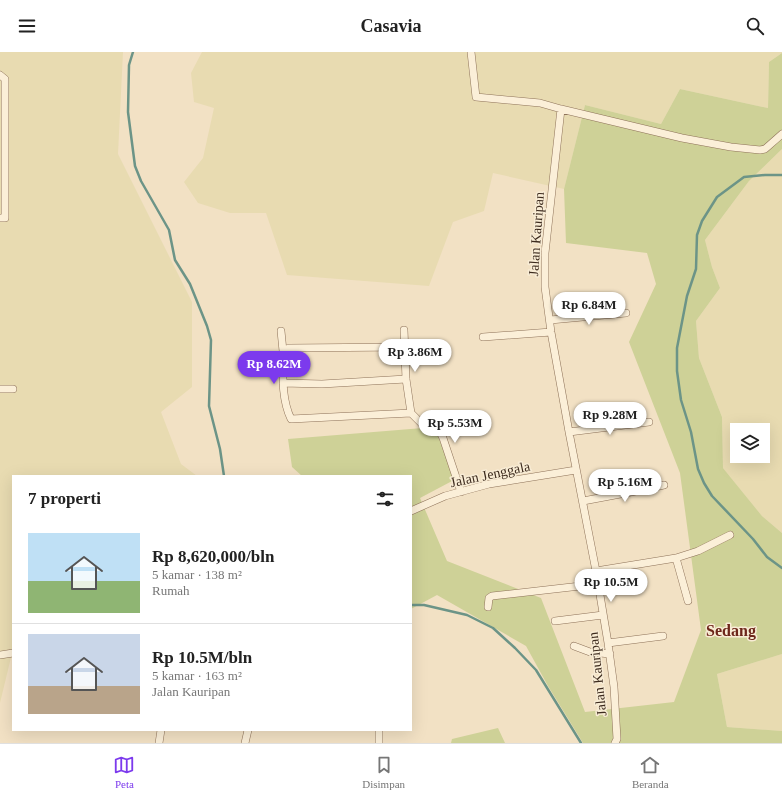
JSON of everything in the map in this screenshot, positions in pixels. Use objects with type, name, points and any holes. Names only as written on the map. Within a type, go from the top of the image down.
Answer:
[{"type":"street","points":[[471,52],[476,97],[540,102],[561,109],[682,138],[731,147],[760,150],[765,149],[782,134]]},
{"type":"street","points":[[0,75],[5,78],[5,218],[0,218]]},
{"type":"street","name":"Jalan Kauripan","points":[[561,109],[545,253],[545,287],[568,432],[583,500],[610,654],[614,687],[616,741]]},
{"type":"street","points":[[550,320],[626,313]]},
{"type":"street","points":[[404,330],[406,379],[411,413],[422,424],[437,426],[443,438],[461,492]]},
{"type":"street","points":[[281,331],[283,351],[283,383],[286,410],[290,419],[411,413]]},
{"type":"street","points":[[483,337],[551,332]]},
{"type":"street","points":[[283,351],[289,348],[404,347]]},
{"type":"street","points":[[283,383],[322,384],[406,379]]},
{"type":"street","points":[[0,389],[13,389]]},
{"type":"street","points":[[568,432],[649,422]]},
{"type":"street","name":"Jalan Jenggala","points":[[412,511],[446,496],[489,484],[576,470]]},
{"type":"street","points":[[583,500],[664,485]]},
{"type":"street","points":[[596,571],[676,558],[698,552],[730,535]]},
{"type":"street","points":[[676,558],[688,601]]},
{"type":"street","points":[[488,607],[489,598],[492,596],[598,584]]},
{"type":"street","points":[[555,621],[603,615]]},
{"type":"street","points":[[608,643],[663,636]]},
{"type":"street","points":[[574,646],[590,652],[610,654]]},
{"type":"street","points":[[0,654],[12,653]]},
{"type":"street","points":[[159,743],[161,731]]},
{"type":"street","points":[[245,743],[248,731]]},
{"type":"street","points":[[379,731],[379,743]]},
{"type":"shaded area","points":[[0,52],[123,52],[118,154],[192,302],[192,387],[161,412],[181,464],[196,475],[12,475],[12,653],[0,703]]},
{"type":"shaded area","points":[[202,52],[782,53],[769,62],[768,108],[680,89],[661,124],[585,105],[564,189],[493,173],[484,211],[453,222],[429,286],[287,275],[266,213],[230,213],[198,203],[184,182],[203,158],[214,108],[194,102],[191,73]]},
{"type":"shaded area","points":[[782,149],[782,533],[762,516],[723,468],[722,417],[699,358],[696,321],[720,288],[712,267],[705,240],[749,181]]},
{"type":"shaded area","points":[[782,654],[782,731],[727,727],[717,674]]},
{"type":"green space","points":[[782,53],[782,149],[749,181],[705,240],[712,267],[720,288],[696,321],[699,358],[722,417],[723,468],[762,516],[782,533],[782,654],[717,674],[727,727],[782,731],[782,743],[583,743],[548,686],[526,646],[437,595],[412,608],[412,475],[301,475],[292,467],[288,439],[435,427],[454,480],[420,498],[447,561],[541,598],[585,712],[674,702],[701,630],[680,473],[629,342],[656,284],[647,253],[566,243],[564,189],[585,105],[661,124],[680,89],[768,108],[769,62]]},
{"type":"green space","points":[[498,728],[505,743],[451,743],[452,739]]},
{"type":"waterway","points":[[133,52],[129,65],[128,112],[135,166],[141,181],[169,230],[175,260],[190,284],[207,326],[211,340],[209,406],[220,449],[224,475]]},
{"type":"waterway","points":[[782,175],[744,177],[717,197],[702,221],[697,235],[696,269],[687,296],[677,348],[677,371],[681,400],[691,432],[698,469],[704,483],[712,496],[753,539],[767,557],[782,568]]},
{"type":"waterway","points":[[412,605],[424,605],[467,615],[493,628],[536,670],[581,743]]},
{"type":"district","name":"Sedang","points":[[731,630]]}]
